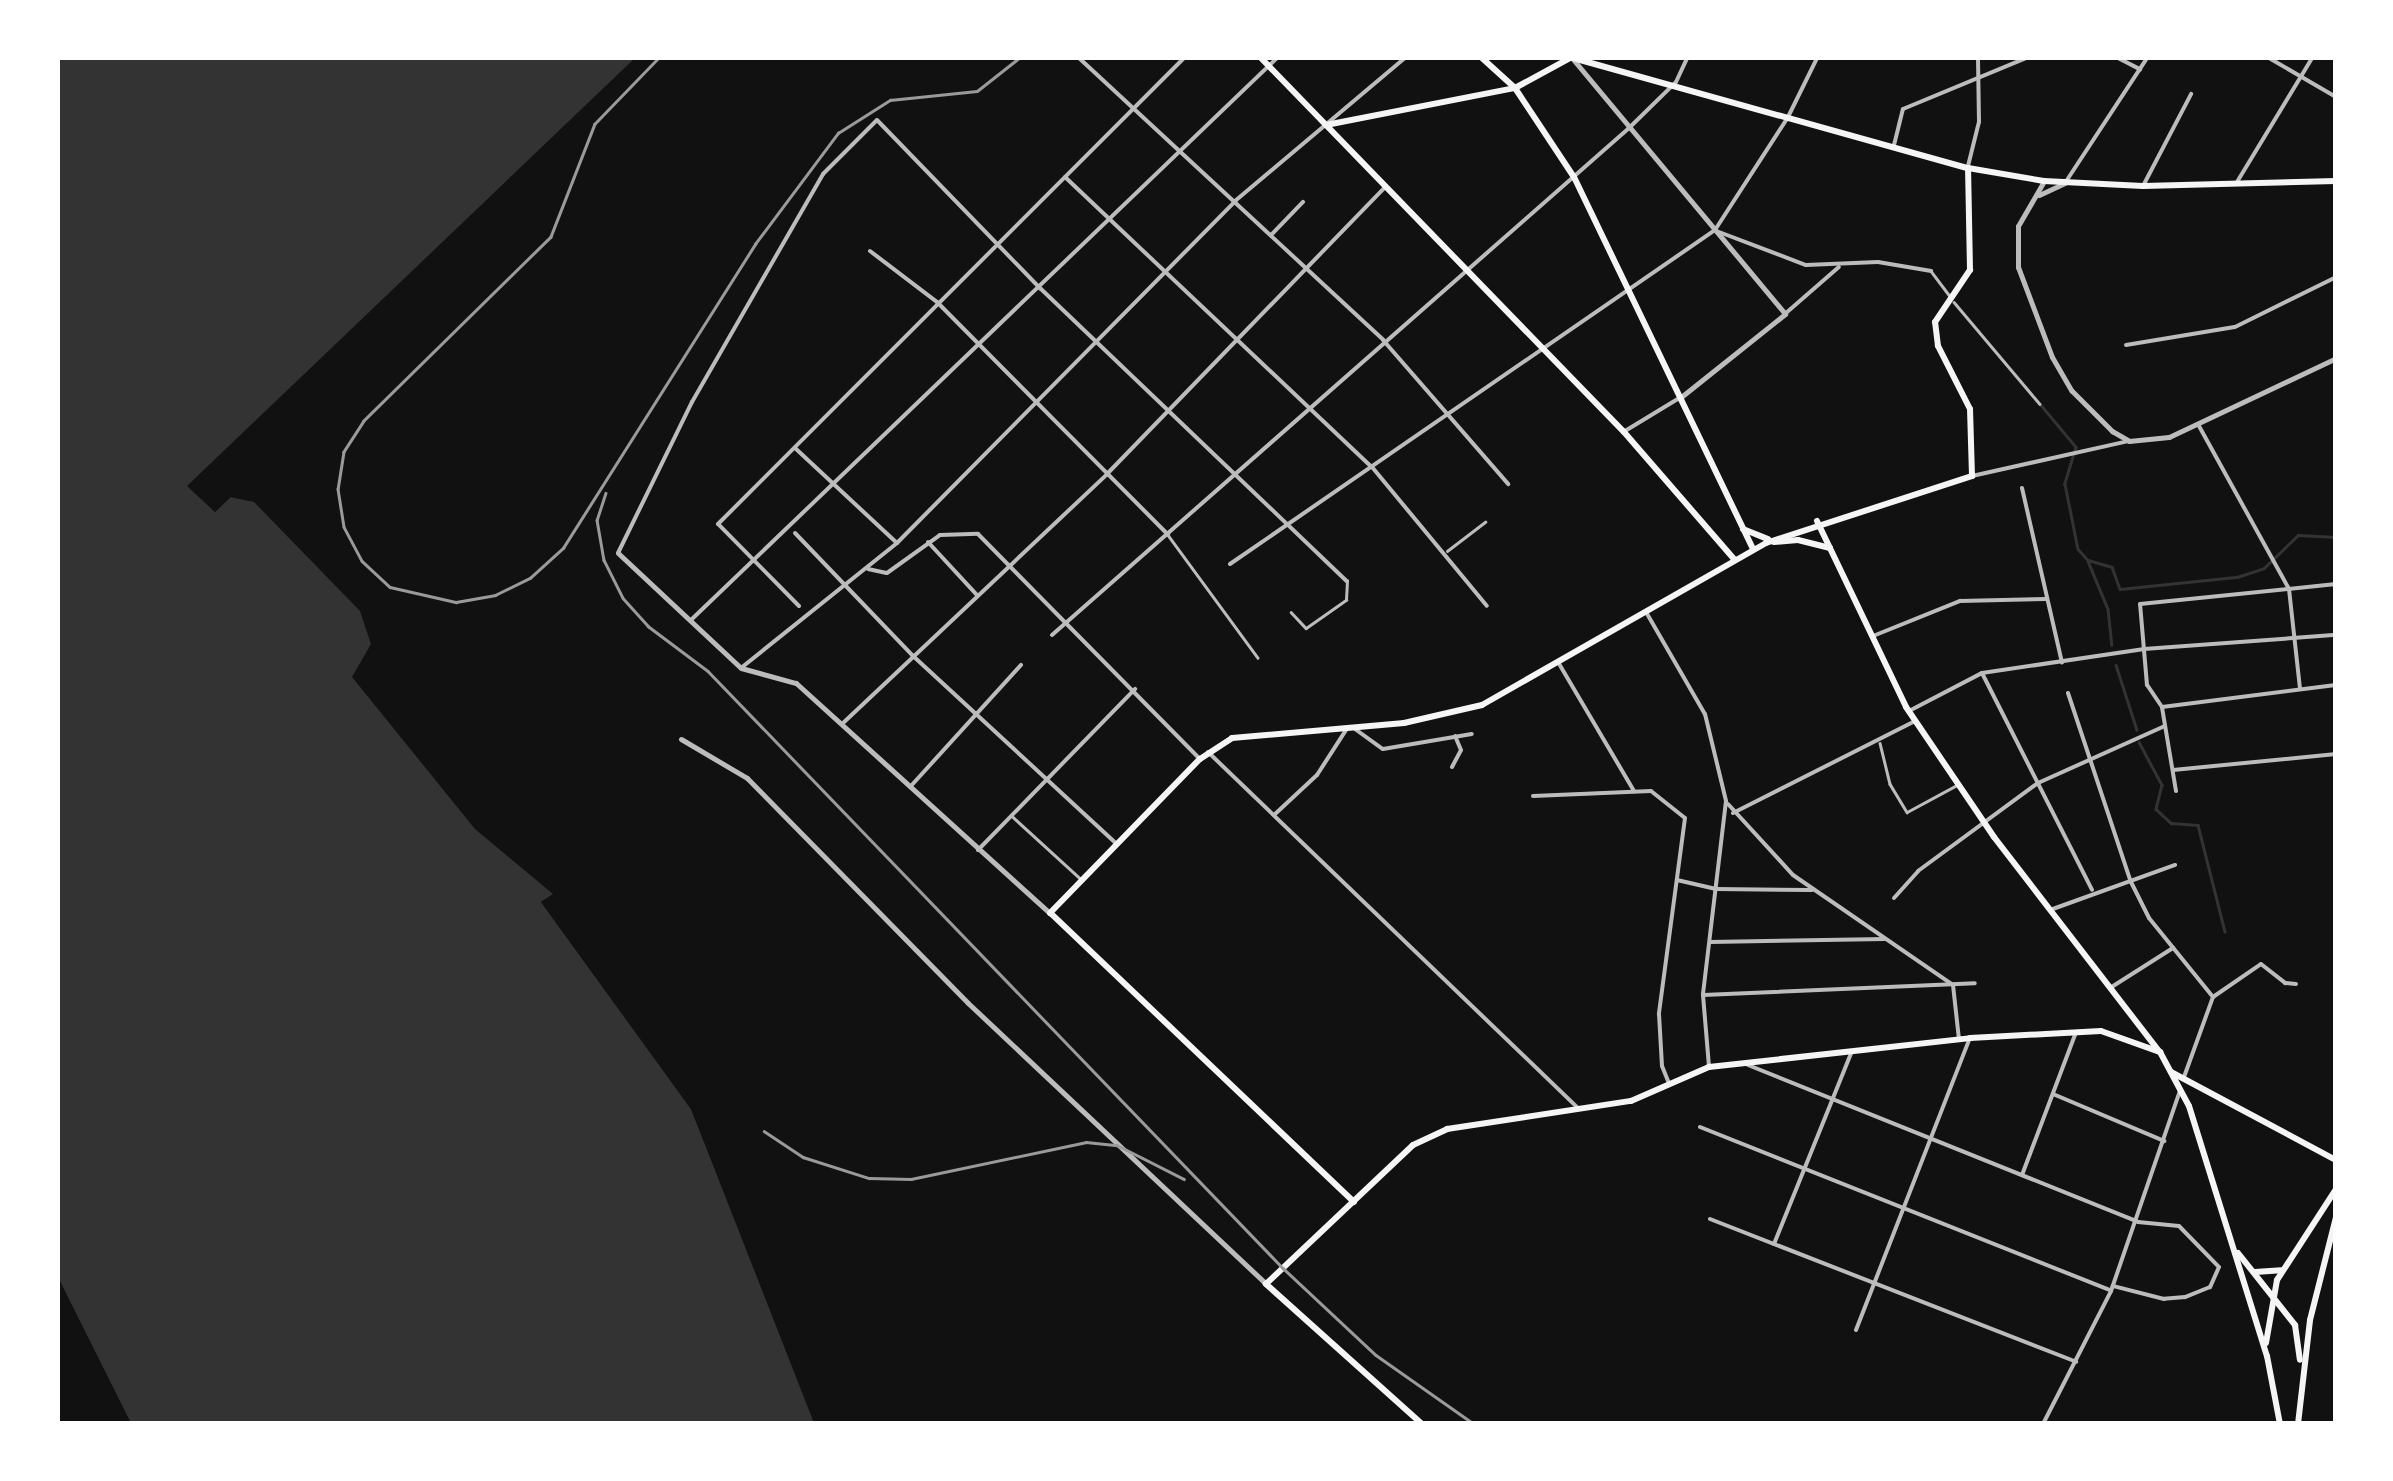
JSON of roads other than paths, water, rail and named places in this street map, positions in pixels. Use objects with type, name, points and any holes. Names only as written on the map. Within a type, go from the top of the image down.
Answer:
[{"type":"main road","points":[[1261,58],[1624,432],[1734,559]]},
{"type":"main road","points":[[1482,58],[1514,88],[1574,177],[1753,549]]},
{"type":"main road","points":[[1325,125],[1514,88],[1571,58],[1676,82],[1968,168],[2044,181],[2143,186],[2336,181]]},
{"type":"main road","points":[[1354,1202],[1050,914],[1208,752],[1252,733],[1351,730],[1460,713],[1770,541],[1817,521],[1972,476],[1970,409],[1938,346],[1936,322],[1945,300],[1957,290],[1972,256],[1968,168]]},
{"type":"main road","points":[[1817,521],[1909,711],[1984,822],[2160,1052],[2171,1072],[2236,1250],[2268,1356],[2280,1424]]},
{"type":"main road","points":[[1742,528],[1770,541],[1798,540],[1831,549]]},
{"type":"main road","points":[[1422,1424],[1266,1284],[1429,1134],[1631,1101],[1709,1066],[1739,1062],[2077,1030],[2126,1036],[2160,1052]]},
{"type":"main road","points":[[2171,1072],[2336,1160]]},
{"type":"main road","points":[[2268,1356],[2272,1295],[2282,1269],[2336,1188]]},
{"type":"main road","points":[[2298,1424],[2301,1372],[2336,1217]]},
{"type":"main road","points":[[2236,1250],[2295,1325],[2301,1372]]},
{"type":"main road","points":[[2252,1270],[2268,1276],[2282,1269]]},
{"type":"street","points":[[1079,58],[1384,340],[1508,484]]},
{"type":"street","points":[[799,606],[757,556],[718,524],[1184,58]]},
{"type":"street","points":[[692,618],[838,485],[1276,58]]},
{"type":"street","points":[[740,668],[897,543],[1235,201],[1405,58]]},
{"type":"street","points":[[1571,58],[1786,314]]},
{"type":"street","points":[[1052,635],[1168,536],[1466,266],[1628,129],[1676,82],[1687,58]]},
{"type":"street","points":[[1230,564],[1629,293],[1715,230],[1788,117],[1816,58]]},
{"type":"street","points":[[1968,168],[1979,122],[1978,58]]},
{"type":"street","points":[[1894,147],[1903,109],[2026,58]]},
{"type":"street","points":[[2118,58],[2141,69]]},
{"type":"street","points":[[2037,196],[2066,183],[2147,58]]},
{"type":"street","points":[[2269,58],[2336,97]]},
{"type":"street","points":[[2237,182],[2312,58]]},
{"type":"street","points":[[2143,186],[2190,94]]},
{"type":"street","points":[[1050,914],[796,683],[740,668],[692,618],[618,552],[692,402],[822,174],[877,120],[1040,289],[1347,581]]},
{"type":"street","points":[[1066,177],[1372,467],[1447,552],[1487,606]]},
{"type":"street","points":[[2044,181],[2016,241],[2027,294],[2072,391],[2129,441]]},
{"type":"street","points":[[842,724],[1107,474],[1386,186]]},
{"type":"street","points":[[1271,235],[1303,202]]},
{"type":"street","points":[[1715,230],[1788,261],[1839,266],[1878,262],[1931,271]]},
{"type":"street","points":[[870,251],[937,302],[1168,536]]},
{"type":"street","points":[[1624,432],[1680,397],[1786,314],[1839,266]]},
{"type":"street","points":[[2126,345],[2235,326],[2336,277]]},
{"type":"street","points":[[1972,476],[2129,441],[2168,438],[2336,358]]},
{"type":"street","points":[[2199,426],[2289,589],[2300,688]]},
{"type":"street","points":[[795,448],[897,543]]},
{"type":"street","points":[[2022,488],[2062,662]]},
{"type":"street","points":[[868,569],[887,573],[928,542],[960,531],[978,534],[1200,759]]},
{"type":"street","points":[[796,533],[912,654],[1117,844]]},
{"type":"street","points":[[928,542],[977,596]]},
{"type":"street","points":[[2176,791],[2162,707],[2146,685],[2140,604],[2336,584]]},
{"type":"street","points":[[1872,636],[1960,602],[2046,599]]},
{"type":"street","points":[[1645,610],[1706,714],[1726,801],[1703,995],[1709,1066]]},
{"type":"street","points":[[1909,711],[1982,673],[2144,649],[2336,635]]},
{"type":"street","points":[[1558,662],[1634,792]]},
{"type":"street","points":[[910,786],[1021,665]]},
{"type":"street","points":[[1982,673],[2092,890]]},
{"type":"street","points":[[2162,707],[2336,685]]},
{"type":"street","points":[[978,850],[1135,689]]},
{"type":"street","points":[[2068,693],[2131,882],[2173,948],[2213,997]]},
{"type":"street","points":[[1733,812],[1880,743],[1916,721]]},
{"type":"street","points":[[1894,898],[1918,871],[2038,782],[2165,726]]},
{"type":"street","points":[[1274,815],[1317,775],[1351,730],[1383,750],[1472,734]]},
{"type":"street","points":[[1452,768],[1461,750],[1455,736]]},
{"type":"street","points":[[681,739],[747,778],[968,1002],[1266,1284]]},
{"type":"street","points":[[1208,752],[1579,1109]]},
{"type":"street","points":[[2173,770],[2336,754]]},
{"type":"street","points":[[1533,796],[1660,794],[1684,818],[1659,1014],[1662,1066],[1669,1083]]},
{"type":"street","points":[[1726,801],[1814,890],[1954,985]]},
{"type":"street","points":[[2050,910],[2092,890],[2131,882],[2175,865]]},
{"type":"street","points":[[1677,880],[1716,889],[1814,890]]},
{"type":"street","points":[[1710,942],[1886,939]]},
{"type":"street","points":[[2110,988],[2173,948]]},
{"type":"street","points":[[2043,1424],[2112,1288],[2213,997],[2262,964],[2285,983],[2296,984]]},
{"type":"street","points":[[1703,995],[1975,983]]},
{"type":"street","points":[[1954,985],[1959,1039]]},
{"type":"street","points":[[2022,1175],[2077,1030]]},
{"type":"street","points":[[1856,1330],[1970,1038]]},
{"type":"street","points":[[1774,1244],[1852,1050]]},
{"type":"street","points":[[1700,1127],[2112,1288],[2148,1296],[2185,1297],[2210,1286],[2220,1272],[2192,1234],[2138,1222],[1739,1062]]},
{"type":"street","points":[[2053,1094],[2164,1140]]},
{"type":"street","points":[[1710,1218],[2076,1362]]},
{"type":"lane","points":[[1931,271],[2040,404]]},
{"type":"lane","points":[[1447,552],[1485,522]]},
{"type":"lane","points":[[1168,536],[1258,658]]},
{"type":"lane","points":[[1292,612],[1306,628],[1346,600],[1347,581]]},
{"type":"lane","points":[[1880,743],[1890,784],[1907,812],[1958,784]]},
{"type":"lane","points":[[1012,816],[1082,880]]},
{"type":"waterway","points":[[2041,405],[2076,447],[2065,484],[2078,549],[2088,560],[2112,567],[2120,589],[2237,577],[2264,568],[2298,535],[2336,537]]},
{"type":"waterway","points":[[2088,561],[2108,609],[2112,645]]},
{"type":"waterway","points":[[2116,665],[2137,730]]},
{"type":"waterway","points":[[2139,742],[2162,785],[2156,809],[2171,823],[2198,825],[2225,932]]},
{"type":"railway","points":[[659,58],[595,124],[551,237],[364,421],[344,452],[338,489],[344,527],[362,561],[390,587],[456,602],[495,595],[530,578],[563,548],[755,244],[838,133],[890,100],[977,91],[1019,58]]},
{"type":"railway","points":[[606,493],[597,520],[604,560],[623,598],[648,626],[708,671],[1283,1268],[1376,1355],[1474,1424]]},
{"type":"railway","points":[[764,1131],[803,1157],[869,1178],[911,1179],[1086,1142],[1117,1145],[1184,1179]]}]
